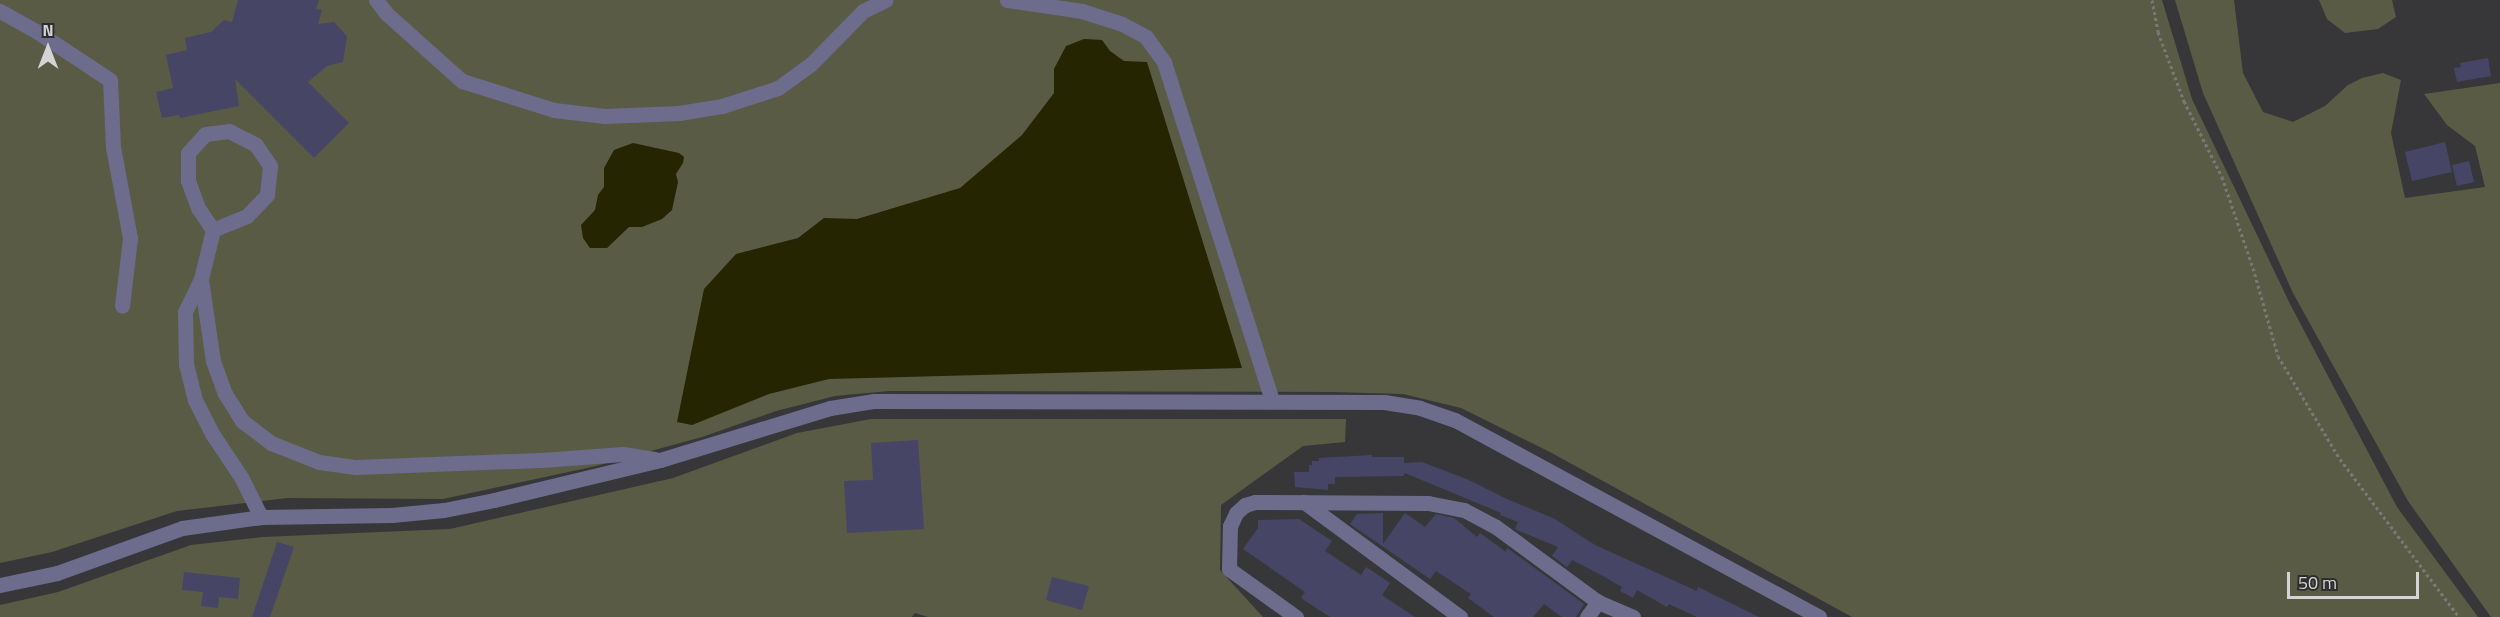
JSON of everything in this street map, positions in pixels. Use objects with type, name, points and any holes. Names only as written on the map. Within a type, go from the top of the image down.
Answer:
[{"type":"street","points":[[376,0],[387,14],[462,81],[554,110],[605,116],[680,113],[711,108],[778,88],[811,64],[863,11],[886,0]]},
{"type":"street","points":[[1007,0],[1082,11],[1122,24],[1146,37],[1164,62],[1272,400]]},
{"type":"street","points":[[0,11],[110,80],[113,147],[130,238],[123,306]]},
{"type":"street","points":[[213,230],[247,216],[267,195],[270,166],[256,145],[229,131],[205,134],[188,153],[188,181],[198,208],[213,230],[201,279],[185,312],[186,364],[195,400],[213,435],[241,477],[261,517]]},
{"type":"street","points":[[201,279],[213,362],[224,392],[242,421],[264,437],[309,458],[356,467],[542,460],[623,454],[660,460]]},
{"type":"street","points":[[0,585],[57,573],[182,528],[261,517],[392,515],[444,510],[597,477],[830,408],[874,401],[1272,400],[1384,402],[1444,415],[1819,617]]},
{"type":"street","points":[[1296,617],[1229,569],[1230,526],[1236,513],[1245,505],[1255,502],[1428,502],[1464,510],[1496,527],[1598,602],[1633,617]]},
{"type":"street","points":[[1304,502],[1460,617]]},
{"type":"street","points":[[1587,617],[1598,602]]},
{"type":"path","points":[[2152,0],[2158,32],[2184,101],[2222,177],[2253,268],[2278,356],[2340,459],[2459,617]]},
{"type":"green space","points":[[0,0],[2162,0],[2192,99],[2290,304],[2397,507],[2478,617],[1852,617],[1548,451],[1461,408],[1403,394],[1333,392],[889,391],[835,396],[776,411],[702,437],[596,466],[443,499],[287,498],[177,511],[52,552],[0,563]]},
{"type":"green space","points":[[2175,0],[2234,0],[2243,73],[2263,112],[2293,122],[2325,106],[2348,85],[2362,78],[2383,73],[2401,80],[2391,133],[2405,198],[2485,187],[2475,146],[2447,125],[2424,94],[2500,83],[2500,617],[2491,617],[2408,501],[2293,293],[2203,93]]},
{"type":"green space","points":[[2319,0],[2392,0],[2396,17],[2378,29],[2345,33],[2327,19]]},
{"type":"green space","points":[[871,419],[1346,419],[1345,442],[1303,446],[1221,505],[1220,570],[1263,617],[928,617],[915,613],[912,617],[0,617],[0,605],[58,592],[191,545],[263,537],[450,529],[673,478],[797,433]]},
{"type":"shaded area","points":[[1084,39],[1102,40],[1110,51],[1124,61],[1147,62],[1242,368],[829,379],[769,394],[692,425],[677,422],[704,289],[736,254],[798,238],[824,218],[857,219],[960,188],[1022,135],[1054,93],[1054,69],[1066,46]]},
{"type":"shaded area","points":[[633,143],[679,153],[684,157],[676,174],[678,182],[672,210],[662,219],[642,227],[629,227],[607,248],[590,248],[583,238],[581,225],[595,210],[598,195],[604,187],[604,168],[614,150]]},
{"type":"building","points":[[238,0],[319,0],[316,9],[322,10],[318,24],[334,22],[347,36],[343,62],[327,66],[308,82],[349,123],[314,158],[235,79],[239,106],[180,118],[179,115],[162,118],[156,92],[173,88],[166,55],[187,50],[185,38],[211,32],[224,20],[232,22]]},
{"type":"building","points":[[2488,58],[2491,76],[2457,82],[2454,68],[2461,67],[2460,63]]},
{"type":"building","points":[[2445,142],[2452,172],[2412,181],[2405,152]]},
{"type":"building","points":[[2469,161],[2474,182],[2457,186],[2452,165]]},
{"type":"building","points":[[918,440],[924,529],[847,533],[844,481],[873,480],[871,443]]},
{"type":"building","points":[[1372,455],[1372,457],[1404,457],[1404,463],[1422,462],[1469,480],[1555,519],[1595,545],[1697,591],[1698,587],[1759,617],[1697,617],[1669,604],[1667,607],[1637,590],[1633,598],[1620,591],[1622,587],[1572,560],[1567,567],[1552,556],[1558,547],[1515,529],[1518,522],[1405,473],[1403,476],[1335,477],[1335,484],[1328,484],[1328,490],[1295,487],[1294,472],[1309,472],[1309,465],[1312,465],[1312,461],[1319,461],[1319,458]]},
{"type":"building","points":[[1383,513],[1383,544],[1405,513],[1425,527],[1436,514],[1454,518],[1477,537],[1480,533],[1506,552],[1507,548],[1584,604],[1576,617],[1562,617],[1544,604],[1533,617],[1494,617],[1468,598],[1471,594],[1436,571],[1430,579],[1350,524],[1357,514]]},
{"type":"building","points":[[1299,519],[1332,541],[1325,551],[1361,575],[1366,567],[1390,583],[1382,595],[1415,617],[1330,617],[1301,598],[1305,592],[1243,549],[1258,528],[1258,520]]},
{"type":"building","points":[[277,542],[294,547],[270,617],[252,617]]},
{"type":"building","points":[[184,572],[240,578],[238,599],[219,597],[218,608],[201,606],[203,592],[182,590]]},
{"type":"building","points":[[1052,577],[1089,586],[1082,610],[1046,600]]}]
